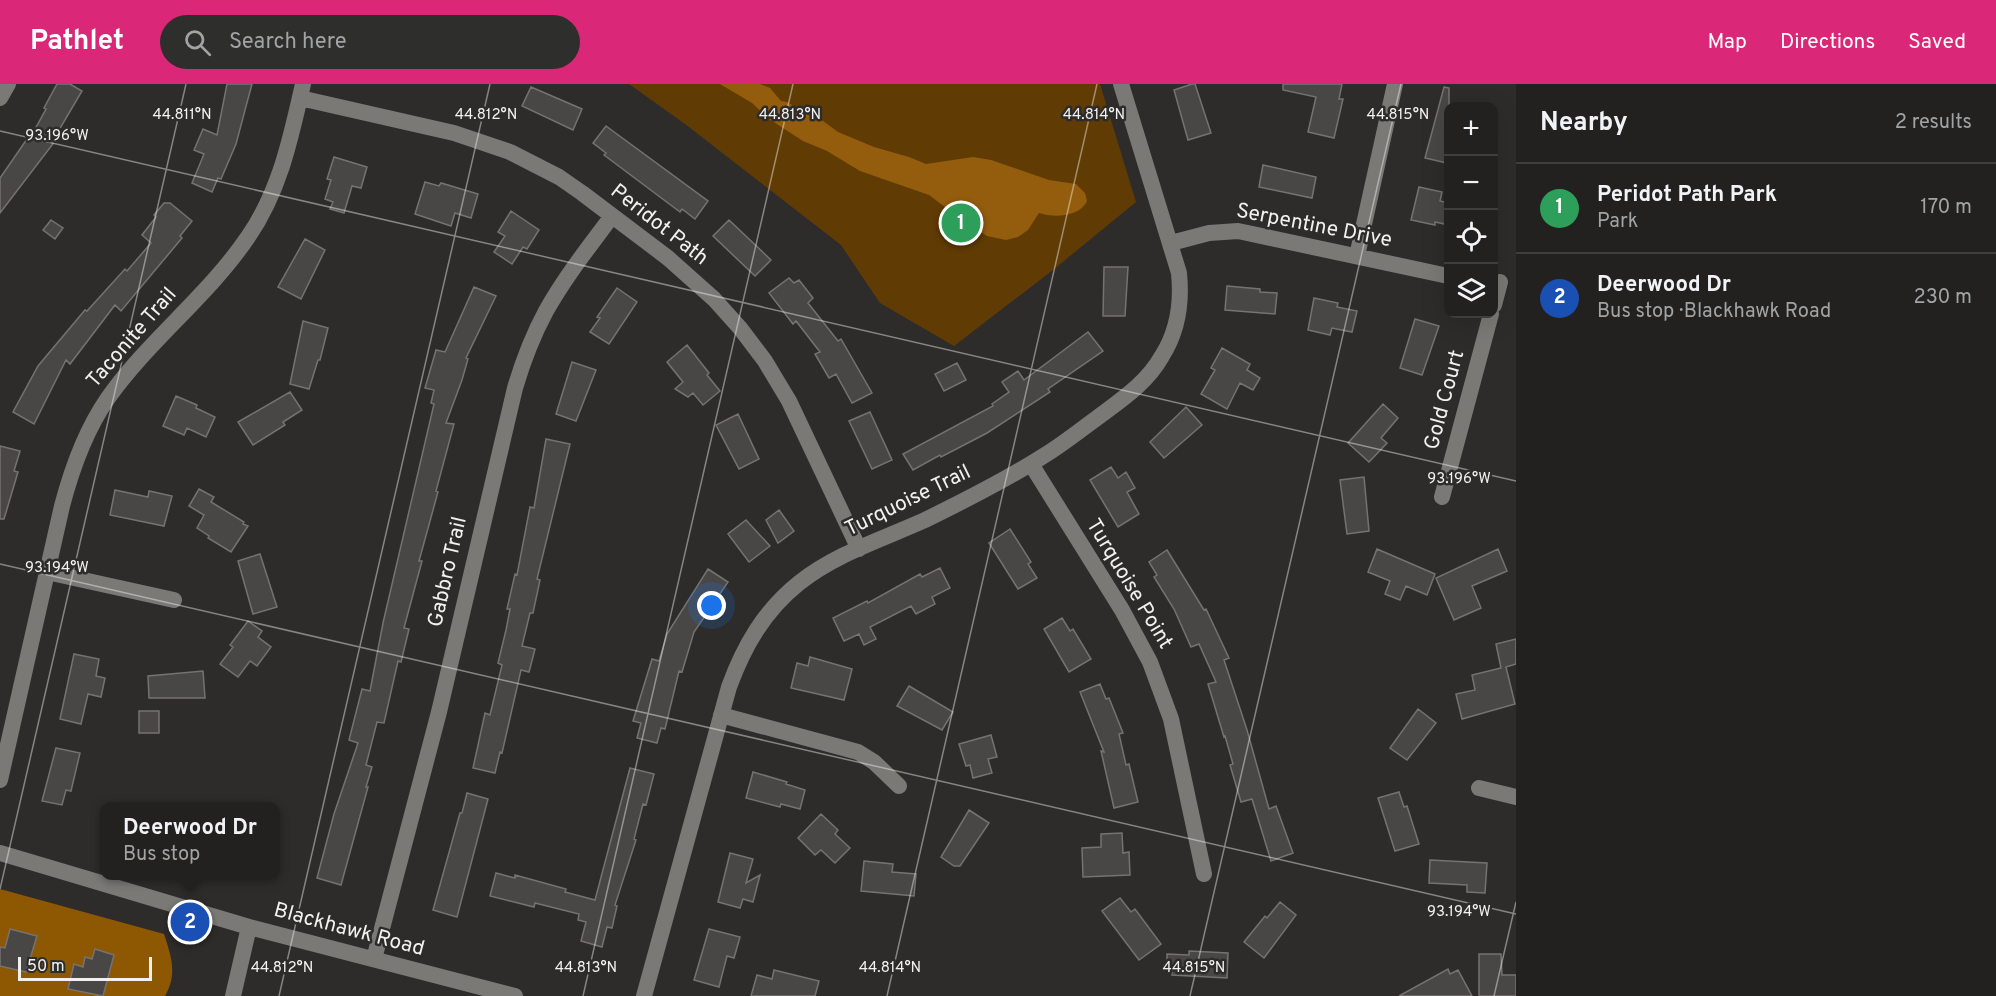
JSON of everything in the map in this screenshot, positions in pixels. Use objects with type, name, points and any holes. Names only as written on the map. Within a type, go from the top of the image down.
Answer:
[{"type":"street","points":[[0,98],[8,84]]},
{"type":"street","name":"Turquoise Trail","points":[[644,996],[721,715],[741,657],[756,629],[768,613],[810,575],[1031,464],[1126,396],[1141,383],[1161,358],[1173,334],[1180,303],[1179,273],[1120,84]]},
{"type":"street","points":[[1357,256],[1395,84]]},
{"type":"street","name":"Peridot Path","points":[[301,91],[491,144],[528,160],[559,177],[668,258],[708,293],[740,328],[765,361],[789,401],[859,549]]},
{"type":"street","name":"Taconite Trail","points":[[0,780],[69,480],[91,428],[120,383],[226,266],[249,236],[277,182],[290,140],[301,91]]},
{"type":"street","name":"Gabbro Trail","points":[[374,959],[439,712],[502,435],[518,378],[527,351],[545,312],[569,274],[612,216]]},
{"type":"street","name":"Serpentine Drive","points":[[1171,243],[1209,233],[1238,231],[1444,275]]},
{"type":"street","name":"Gold Court","points":[[1442,497],[1490,318]]},
{"type":"street","name":"Turquoise Point","points":[[1031,464],[1122,610],[1150,662],[1173,729],[1204,874]]},
{"type":"street","points":[[47,572],[174,600]]},
{"type":"street","points":[[721,715],[858,752],[874,762],[899,786]]},
{"type":"street","points":[[1479,788],[1516,797]]},
{"type":"street","name":"Blackhawk Road","points":[[0,853],[249,927],[515,996]]},
{"type":"street","points":[[233,996],[249,927]]},
{"type":"shaded area","points":[[629,84],[1100,84],[1136,202],[1053,270],[954,346],[880,303],[841,245],[685,124]]},
{"type":"shaded area","points":[[720,84],[760,84],[770,88],[781,101],[823,121],[838,132],[926,164],[973,157],[991,160],[1049,180],[1076,184],[1085,193],[1087,201],[1079,210],[1066,215],[1039,213],[1028,230],[1018,237],[1006,240],[987,236],[929,195],[860,171],[827,151],[803,141],[769,119],[752,103]]},
{"type":"shaded area","points":[[0,889],[164,934],[172,965],[171,980],[165,996],[0,996]]},
{"type":"building","points":[[57,84],[70,84],[82,91],[59,130],[62,132],[0,213],[0,178],[27,139],[29,140]]},
{"type":"building","points":[[227,84],[252,84],[236,144],[221,179],[218,178],[212,192],[192,183],[204,154],[194,150],[203,129],[217,135]]},
{"type":"building","points":[[1195,84],[1211,133],[1188,140],[1174,90]]},
{"type":"building","points":[[1283,84],[1342,84],[1339,99],[1343,99],[1334,138],[1308,132],[1316,97],[1283,90]]},
{"type":"building","points":[[531,87],[582,109],[573,130],[522,106]]},
{"type":"building","points":[[1444,87],[1449,88],[1449,102],[1444,102],[1444,162],[1425,158]]},
{"type":"building","points":[[606,126],[708,201],[695,219],[682,209],[680,212],[604,155],[606,153],[593,143]]},
{"type":"building","points":[[334,157],[367,167],[361,188],[352,186],[344,213],[330,209],[333,202],[325,199],[331,180],[327,179]]},
{"type":"building","points":[[1263,165],[1316,177],[1312,198],[1259,187]]},
{"type":"building","points":[[425,182],[439,186],[441,183],[478,194],[471,218],[455,213],[451,226],[415,214]]},
{"type":"building","points":[[1419,187],[1442,192],[1440,201],[1444,202],[1444,224],[1435,222],[1435,225],[1411,220]]},
{"type":"building","points":[[164,203],[170,203],[192,221],[180,236],[182,238],[121,311],[115,305],[70,364],[66,360],[34,424],[13,412],[38,366],[85,310],[87,311],[125,269],[127,271],[151,243],[142,235]]},
{"type":"building","points":[[511,211],[539,230],[527,249],[523,247],[512,264],[494,252],[505,236],[498,232]]},
{"type":"building","points":[[51,220],[63,228],[55,239],[43,230]]},
{"type":"building","points":[[729,220],[771,260],[755,276],[713,236]]},
{"type":"building","points":[[305,239],[325,250],[301,299],[278,287]]},
{"type":"building","points":[[1104,267],[1128,267],[1125,316],[1103,316]]},
{"type":"building","points":[[789,278],[794,283],[799,280],[813,298],[808,303],[838,341],[841,339],[872,393],[852,403],[836,374],[829,378],[815,354],[820,352],[796,321],[793,324],[769,293]]},
{"type":"building","points":[[1227,286],[1277,293],[1275,314],[1225,310]]},
{"type":"building","points":[[474,287],[496,296],[466,358],[468,359],[462,380],[446,423],[454,424],[404,628],[409,629],[401,662],[398,661],[384,723],[377,722],[366,765],[372,767],[366,787],[368,787],[341,885],[317,878],[334,814],[358,743],[349,740],[362,689],[370,691],[383,623],[434,404],[431,403],[434,390],[425,388],[436,350],[445,352]]},
{"type":"building","points":[[617,288],[637,302],[609,344],[590,332],[600,318],[597,317]]},
{"type":"building","points":[[1314,298],[1338,303],[1337,307],[1357,311],[1352,332],[1332,328],[1330,335],[1308,330]]},
{"type":"building","points":[[1415,319],[1439,326],[1422,375],[1400,368]]},
{"type":"building","points":[[303,321],[328,328],[320,360],[318,360],[309,389],[290,384]]},
{"type":"building","points":[[1088,332],[1103,351],[1048,389],[1050,392],[987,433],[913,470],[903,454],[993,406],[992,404],[1009,392],[1002,382],[1018,371],[1024,380]]},
{"type":"building","points":[[687,345],[720,391],[703,405],[693,393],[688,397],[675,389],[683,382],[667,362]]},
{"type":"building","points":[[1222,348],[1250,364],[1247,370],[1260,378],[1253,390],[1240,383],[1227,409],[1201,394],[1215,370],[1211,368]]},
{"type":"building","points":[[572,362],[596,370],[576,421],[556,414]]},
{"type":"building","points":[[957,363],[966,380],[944,391],[935,374]]},
{"type":"building","points":[[290,392],[302,410],[283,422],[285,425],[253,445],[238,422]]},
{"type":"building","points":[[176,396],[197,405],[196,408],[215,417],[206,437],[187,428],[184,435],[163,426]]},
{"type":"building","points":[[1383,404],[1398,418],[1381,438],[1387,443],[1369,462],[1348,443]]},
{"type":"building","points":[[1186,407],[1202,425],[1164,458],[1150,442]]},
{"type":"building","points":[[870,412],[892,460],[872,469],[849,421]]},
{"type":"building","points":[[738,414],[759,459],[739,469],[716,425]]},
{"type":"building","points":[[546,439],[570,444],[537,579],[540,580],[533,613],[530,613],[522,646],[535,649],[529,672],[521,670],[502,753],[500,752],[495,773],[473,768],[485,713],[490,715],[502,665],[498,663],[510,609],[507,609],[515,574],[517,575],[530,507],[534,508]]},
{"type":"building","points":[[0,446],[20,451],[14,471],[18,472],[4,519],[0,519]]},
{"type":"building","points":[[1111,467],[1118,478],[1126,472],[1135,488],[1127,492],[1139,514],[1118,527],[1090,480]]},
{"type":"building","points":[[1364,477],[1369,531],[1347,534],[1340,480]]},
{"type":"building","points":[[199,489],[214,497],[211,502],[248,526],[231,552],[208,538],[209,536],[197,528],[204,515],[189,506]]},
{"type":"building","points":[[115,490],[148,497],[149,491],[172,496],[164,526],[110,515]]},
{"type":"building","points":[[779,510],[794,531],[778,543],[766,520]]},
{"type":"building","points":[[746,520],[770,546],[749,562],[728,534]]},
{"type":"building","points":[[1010,529],[1031,562],[1028,564],[1037,578],[1018,589],[989,543]]},
{"type":"building","points":[[1377,549],[1435,574],[1427,595],[1406,586],[1400,600],[1385,594],[1390,581],[1368,572]]},
{"type":"building","points":[[1498,549],[1507,571],[1472,586],[1481,608],[1454,620],[1436,578]]},
{"type":"building","points":[[1167,550],[1204,610],[1206,609],[1229,658],[1224,660],[1269,809],[1276,806],[1293,853],[1271,861],[1252,799],[1241,802],[1230,765],[1233,764],[1208,684],[1216,682],[1199,644],[1191,647],[1174,609],[1154,577],[1157,575],[1149,562]]},
{"type":"building","points":[[260,554],[277,607],[253,614],[238,561]]},
{"type":"building","points":[[940,568],[950,588],[932,597],[935,604],[916,614],[911,606],[870,627],[876,639],[864,645],[859,634],[844,641],[833,618],[867,601],[868,603],[920,574],[922,577]]},
{"type":"building","points":[[708,569],[728,582],[694,632],[682,672],[679,671],[665,729],[661,728],[657,743],[637,738],[641,723],[633,721],[652,659],[659,661],[667,634]]},
{"type":"building","points":[[1062,618],[1070,631],[1073,629],[1091,659],[1069,672],[1044,629]]},
{"type":"building","points":[[248,621],[262,631],[258,637],[271,647],[257,666],[250,661],[238,677],[220,664],[233,647],[230,645]]},
{"type":"building","points":[[1516,639],[1516,664],[1506,667],[1515,704],[1462,719],[1456,694],[1475,690],[1472,675],[1501,668],[1496,644]]},
{"type":"building","points":[[74,654],[99,659],[96,676],[105,678],[101,697],[88,694],[81,724],[60,719]]},
{"type":"building","points":[[810,657],[852,669],[844,700],[791,688],[797,663],[808,666]]},
{"type":"building","points":[[203,671],[205,698],[149,698],[148,676]]},
{"type":"building","points":[[1100,684],[1106,699],[1109,698],[1123,733],[1119,734],[1138,802],[1114,808],[1101,751],[1104,752],[1080,692]]},
{"type":"building","points":[[909,686],[953,712],[942,730],[897,706]]},
{"type":"building","points":[[1418,709],[1436,723],[1407,760],[1390,748]]},
{"type":"building","points":[[139,711],[159,711],[159,733],[139,733]]},
{"type":"building","points":[[991,735],[997,757],[988,759],[992,773],[973,778],[970,765],[966,766],[959,744]]},
{"type":"building","points":[[56,748],[80,753],[71,791],[66,790],[62,805],[42,801]]},
{"type":"building","points":[[630,768],[654,774],[646,805],[643,804],[634,839],[636,840],[615,905],[617,906],[612,928],[607,927],[602,947],[581,941],[586,922],[578,920],[579,914],[535,903],[534,907],[490,896],[496,873],[515,878],[515,875],[566,889],[565,892],[595,900]]},
{"type":"building","points":[[753,772],[805,790],[800,809],[781,804],[780,807],[746,798]]},
{"type":"building","points":[[1399,792],[1404,807],[1407,806],[1419,844],[1395,851],[1378,798]]},
{"type":"building","points":[[467,793],[488,799],[457,917],[433,910]]},
{"type":"building","points":[[969,810],[989,823],[960,866],[954,866],[941,857]]},
{"type":"building","points":[[821,814],[838,830],[835,834],[850,848],[835,863],[821,850],[815,855],[798,838]]},
{"type":"building","points":[[1122,833],[1123,853],[1129,852],[1130,875],[1083,877],[1082,848],[1101,847],[1101,834]]},
{"type":"building","points":[[730,853],[753,859],[746,883],[760,875],[753,902],[743,899],[740,908],[718,902]]},
{"type":"building","points":[[1430,860],[1487,863],[1485,893],[1467,892],[1467,885],[1429,883]]},
{"type":"building","points":[[864,861],[893,864],[892,872],[916,874],[914,896],[861,891]]},
{"type":"building","points":[[1120,898],[1131,912],[1135,909],[1161,944],[1139,960],[1102,911]]},
{"type":"building","points":[[1280,902],[1296,915],[1264,958],[1244,942]]},
{"type":"building","points":[[10,929],[37,936],[26,972],[0,966],[0,947],[5,948]]},
{"type":"building","points":[[709,929],[740,937],[734,958],[727,956],[719,987],[694,980]]},
{"type":"building","points":[[95,949],[114,955],[103,996],[68,989],[74,964],[83,967],[85,957],[92,959]]},
{"type":"building","points":[[1189,951],[1228,953],[1227,978],[1172,975],[1172,971],[1167,970],[1167,954],[1189,955]]},
{"type":"building","points":[[1479,954],[1501,954],[1502,975],[1516,975],[1516,996],[1479,996]]},
{"type":"building","points":[[1448,969],[1450,974],[1458,970],[1472,996],[1399,996]]},
{"type":"building","points":[[774,970],[819,981],[815,996],[751,996],[757,975],[772,979]]},
{"type":"place","name":"Peridot Path Park","points":[[961,223]]},
{"type":"place","name":"Deerwood Dr","points":[[190,922]]}]
